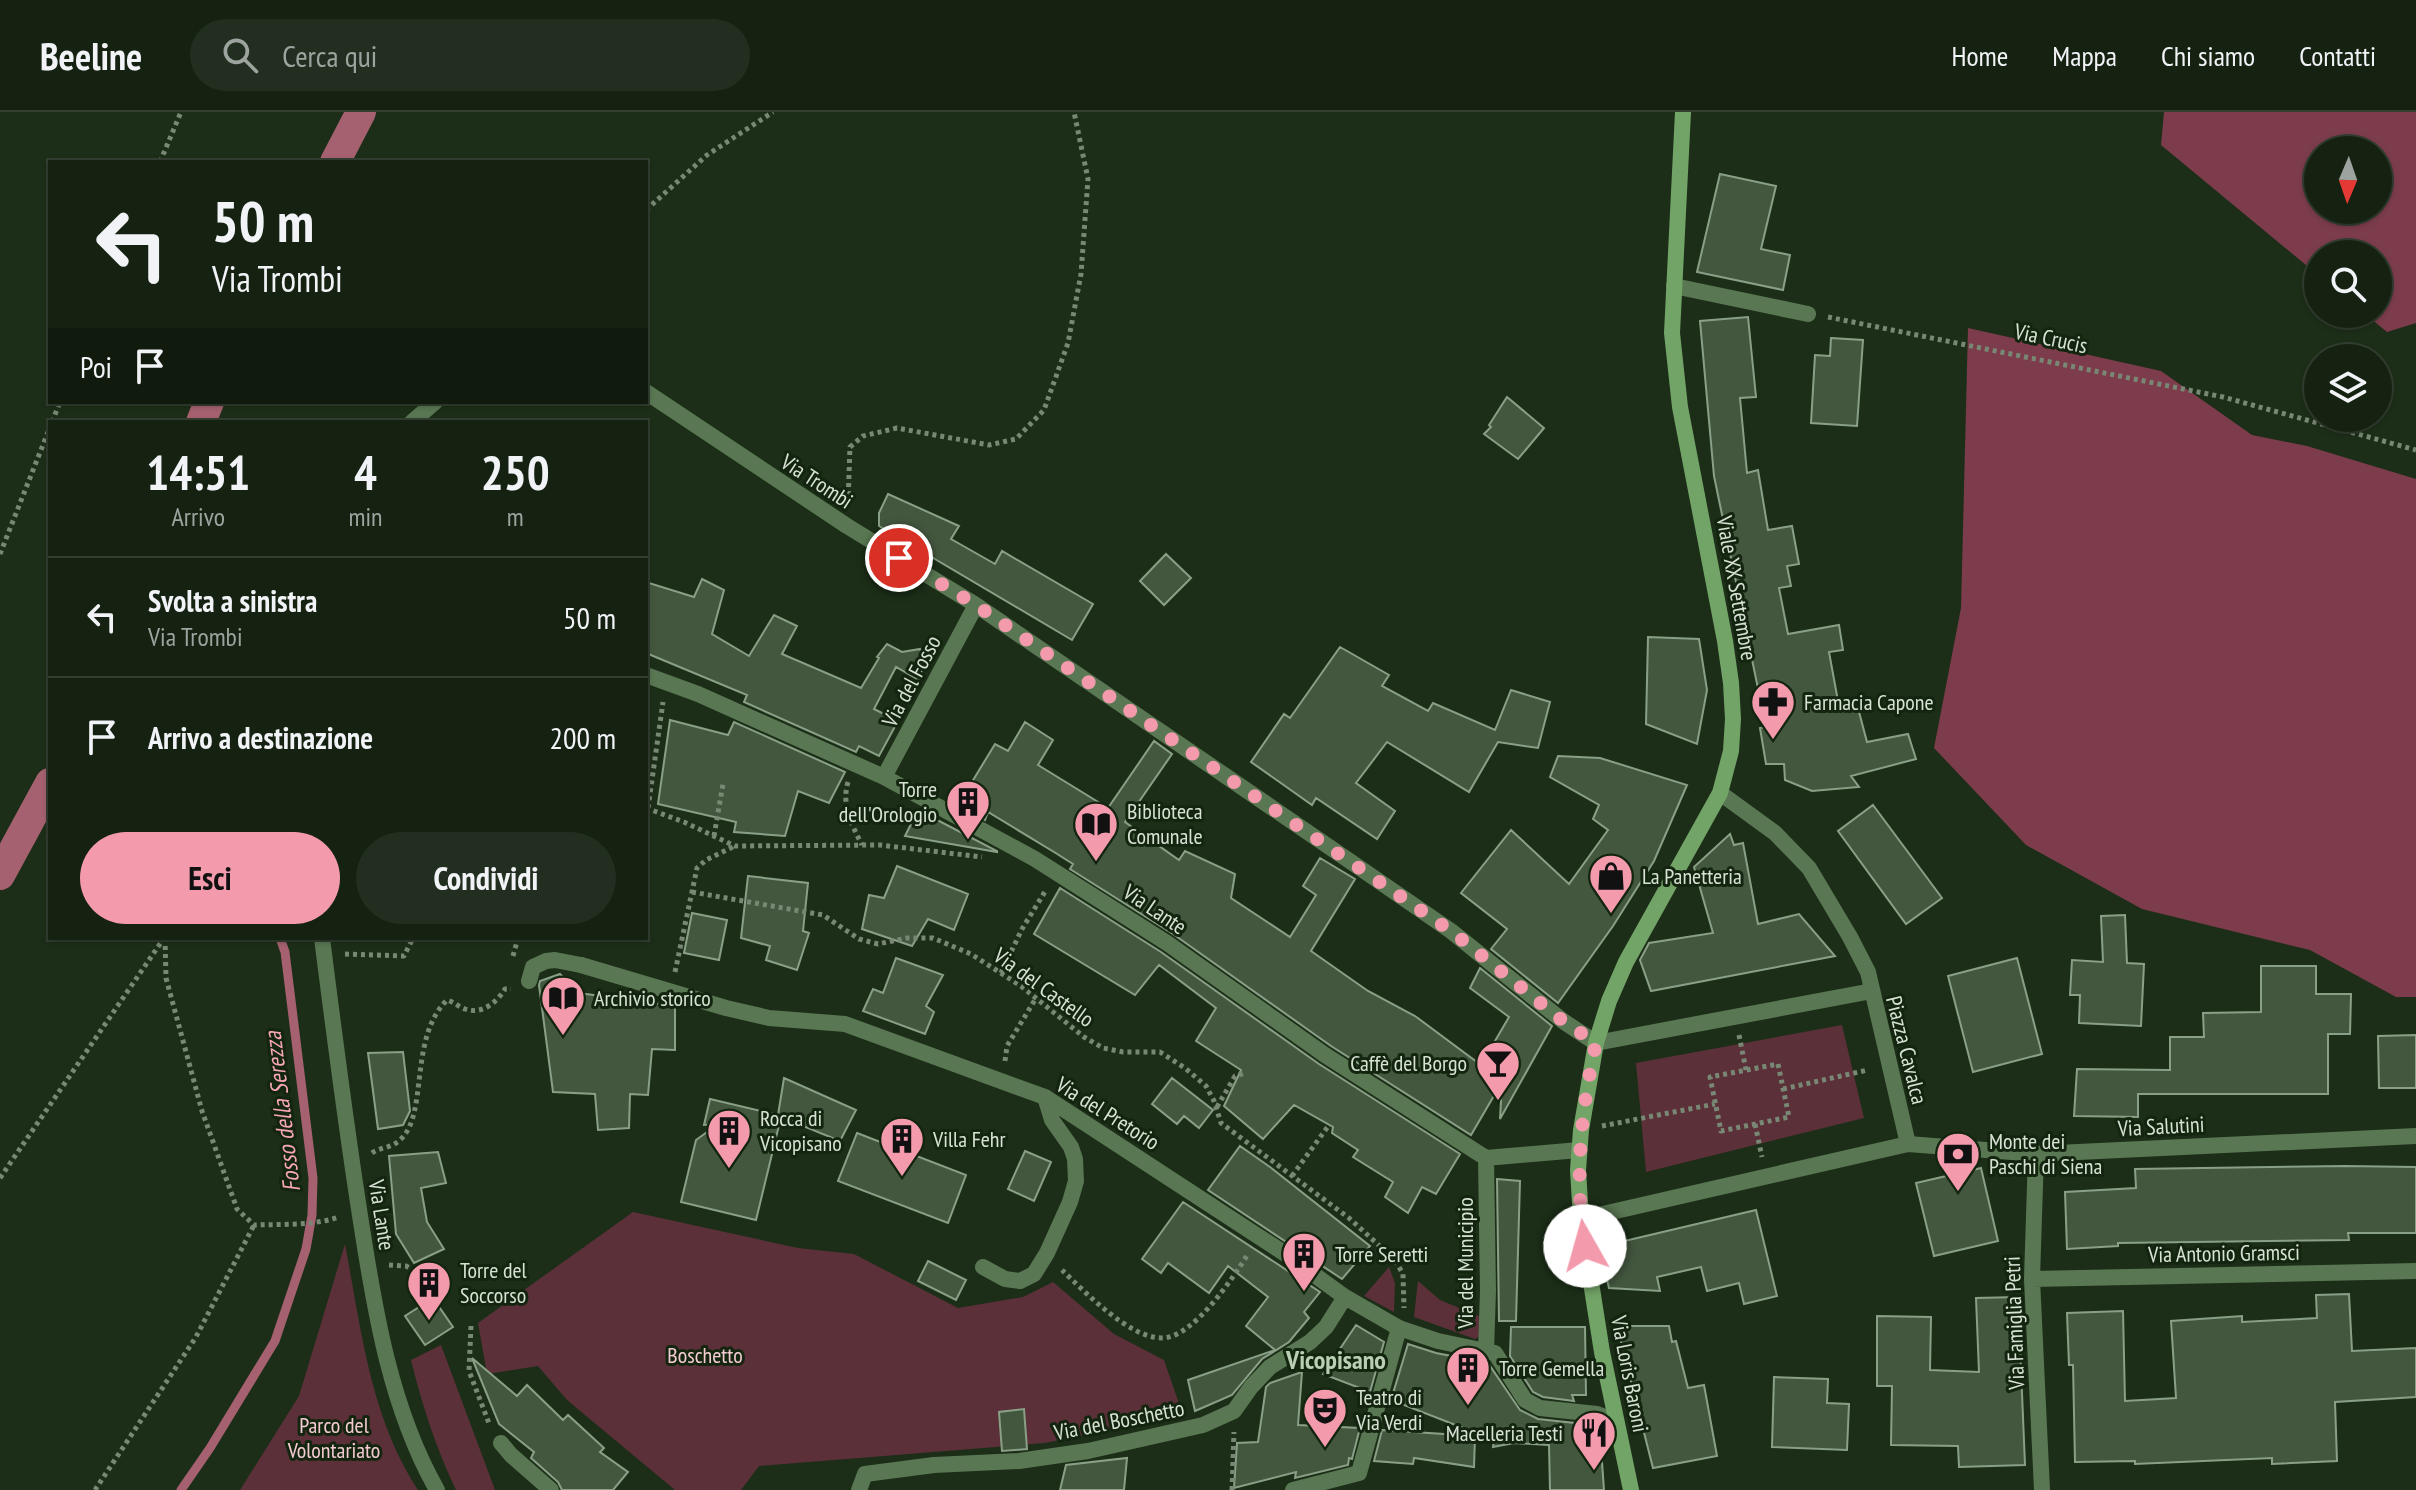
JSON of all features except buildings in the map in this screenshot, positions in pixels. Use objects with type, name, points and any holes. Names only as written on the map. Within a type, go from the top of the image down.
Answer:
[{"type":"street","name":"Viale XX Settembre","points":[[1596,1043],[1626,962],[1720,793],[1731,751],[1731,683],[1714,575],[1680,407],[1672,333],[1683,112]]},
{"type":"street","points":[[1682,131],[1694,112]]},
{"type":"street","points":[[1674,286],[1808,314]]},
{"type":"street","name":"Via Trombi","points":[[648,393],[847,526],[976,605],[1451,931],[1563,1021],[1596,1043]]},
{"type":"street","points":[[414,420],[433,404]]},
{"type":"street","name":"Via del Fosso","points":[[884,777],[976,605]]},
{"type":"street","name":"Via Lante","points":[[648,676],[698,694],[884,777],[962,817],[1058,873],[1167,943],[1336,1062],[1486,1158]]},
{"type":"street","points":[[1720,793],[1775,833],[1809,868],[1868,972],[1872,991]]},
{"type":"street","name":"Via Lante","points":[[322,940],[368,1263],[391,1372],[405,1421],[437,1490]]},
{"type":"street","name":"Via del Pretorio","points":[[523,984],[533,967],[546,961],[581,965],[769,1018],[845,1024],[1045,1097],[1261,1238],[1345,1297],[1399,1328],[1486,1351]]},
{"type":"street","name":"Piazza Cavalca","points":[[1596,1043],[1872,991],[1908,1144]]},
{"type":"street","points":[[1596,1043],[1579,1150],[1581,1219],[1908,1144]]},
{"type":"street","points":[[983,1267],[1005,1279],[1020,1281],[1034,1274],[1070,1202],[1076,1181],[1071,1147],[1052,1120],[1045,1097]]},
{"type":"street","name":"Via Salutini","points":[[1908,1144],[2036,1154],[2416,1136]]},
{"type":"street","points":[[1486,1158],[1579,1150]]},
{"type":"street","name":"Via Famiglia Petri","points":[[2036,1154],[2032,1279],[2042,1490]]},
{"type":"street","name":"Via del Municipio","points":[[1486,1158],[1486,1351],[1495,1353],[1503,1363],[1525,1400],[1540,1408],[1597,1414],[1616,1421]]},
{"type":"street","name":"Via Loris Baroni","points":[[1581,1219],[1631,1490]]},
{"type":"street","name":"Via Antonio Gramsci","points":[[2032,1279],[2416,1271]]},
{"type":"street","name":"Via del Boschetto","points":[[859,1490],[865,1474],[934,1465],[1019,1461],[1088,1451],[1203,1425],[1234,1411],[1270,1367],[1310,1342],[1326,1327],[1345,1297]]},
{"type":"street","points":[[1293,1490],[1359,1473],[1399,1328]]},
{"type":"street","points":[[501,1443],[551,1490]]},
{"type":"path","points":[[161,160],[181,112]]},
{"type":"path","points":[[648,208],[707,155],[773,112]]},
{"type":"path","points":[[847,526],[850,447],[863,436],[897,428],[989,445],[1016,439],[1044,410],[1068,343],[1081,274],[1088,179],[1074,112]]},
{"type":"path","name":"Via Crucis","points":[[1808,314],[2223,397],[2416,450]]},
{"type":"path","points":[[0,554],[48,433]]},
{"type":"path","points":[[648,801],[660,717]]},
{"type":"path","points":[[851,776],[845,797],[848,816],[862,845]]},
{"type":"path","points":[[714,836],[723,784]]},
{"type":"path","points":[[648,808],[735,846],[862,845],[992,857]]},
{"type":"path","points":[[678,955],[699,865],[735,846]]},
{"type":"path","points":[[1001,973],[1022,929],[1058,873]]},
{"type":"path","name":"Via del Castello","points":[[692,892],[823,915],[859,939],[878,944],[907,938],[933,938],[971,954],[1001,973],[1103,1048],[1123,1052],[1160,1052],[1206,1086],[1221,1123],[1349,1218],[1395,1260],[1403,1274],[1405,1288],[1399,1328]]},
{"type":"path","points":[[0,1178],[164,940]]},
{"type":"path","points":[[165,940],[166,978],[202,1111],[237,1209],[254,1225],[327,1221]]},
{"type":"path","points":[[360,954],[404,956],[412,940]]},
{"type":"path","points":[[353,1169],[379,1148],[400,1141],[409,1127],[414,1115],[422,1053],[431,1021],[441,1006],[447,1000],[464,1009],[489,1007],[505,989],[523,984]]},
{"type":"path","points":[[1009,1069],[1005,1065],[1004,1055],[1007,1046],[1036,998]]},
{"type":"path","points":[[1735,1016],[1746,1070]]},
{"type":"path","points":[[1778,1064],[1783,1089],[1789,1117],[1721,1131],[1710,1077],[1778,1064]]},
{"type":"path","points":[[1783,1089],[1889,1066]]},
{"type":"path","points":[[1216,1107],[1235,1076],[1245,1073]]},
{"type":"path","points":[[1581,1130],[1715,1104]]},
{"type":"path","points":[[1755,1124],[1766,1178]]},
{"type":"path","points":[[1292,1176],[1329,1125]]},
{"type":"path","points":[[95,1490],[196,1337],[254,1225]]},
{"type":"path","points":[[1047,1253],[1112,1316],[1144,1334],[1164,1338],[1187,1327],[1210,1308],[1261,1238]]},
{"type":"path","points":[[368,1263],[406,1266],[449,1291]]},
{"type":"path","points":[[471,1326],[469,1371],[490,1425],[501,1443]]},
{"type":"path","points":[[1232,1490],[1234,1411]]},
{"type":"green space","points":[[1842,1025],[1864,1118],[1646,1172],[1636,1063]]},
{"type":"green space","name":"Boschetto","points":[[633,1212],[798,1248],[854,1254],[958,1308],[1023,1297],[1053,1282],[1114,1334],[1164,1360],[1183,1415],[1045,1443],[759,1466],[741,1490],[675,1490],[567,1400],[538,1366],[487,1374],[478,1323]]},
{"type":"green space","name":"Parco del Volontariato","points":[[345,1244],[362,1340],[378,1402],[402,1462],[418,1490],[240,1490],[299,1396]]},
{"type":"green space","points":[[1389,1267],[1395,1283],[1394,1312],[1364,1296]]},
{"type":"green space","points":[[1418,1281],[1440,1300],[1481,1317],[1482,1335],[1475,1339],[1414,1317]]},
{"type":"green space","points":[[441,1345],[495,1490],[456,1490],[436,1442],[411,1360]]},
{"type":"shaded area","points":[[2164,112],[2416,112],[2416,323],[2387,332],[2382,328],[2392,328],[2392,240],[2304,240],[2304,263],[2161,145]]},
{"type":"shaded area","points":[[1968,328],[2161,371],[2252,435],[2307,446],[2416,479],[2416,997],[2396,997],[2310,950],[2142,909],[2026,845],[1934,748],[1961,608]]},
{"type":"waterway","points":[[336,160],[361,112]]},
{"type":"waterway","points":[[202,420],[208,404]]},
{"type":"waterway","points":[[0,875],[48,787]]},
{"type":"waterway","name":"Fosso della Serezza","points":[[181,1490],[275,1341],[306,1249],[312,1215],[313,1178],[285,952],[281,940]]},
{"type":"place","name":"Farmacia Capone","points":[[1773,741]]},
{"type":"place","name":"Torre dell'Orologio","points":[[968,841]]},
{"type":"place","name":"Biblioteca Comunale","points":[[1096,863]]},
{"type":"place","name":"La Panetteria","points":[[1611,915]]},
{"type":"place","name":"Archivio storico","points":[[563,1037]]},
{"type":"place","name":"Caffè del Borgo","points":[[1498,1102]]},
{"type":"place","name":"Rocca di Vicopisano","points":[[729,1170]]},
{"type":"place","name":"Villa Fehr","points":[[902,1178]]},
{"type":"place","name":"Monte dei Paschi di Siena","points":[[1958,1193]]},
{"type":"place","name":"Torre Seretti","points":[[1304,1293]]},
{"type":"place","name":"Torre del Soccorso","points":[[429,1322]]},
{"type":"place","name":"Torre Gemella","points":[[1468,1407]]},
{"type":"place","name":"Teatro di Via Verdi","points":[[1325,1449]]},
{"type":"place","name":"Macelleria Testi","points":[[1594,1472]]},
{"type":"district","name":"Vicopisano","points":[[1336,1359]]},
{"type":"route","points":[[899,558],[976,605],[1451,931],[1563,1021],[1596,1043],[1581,1130],[1578,1170],[1585,1246]]}]
